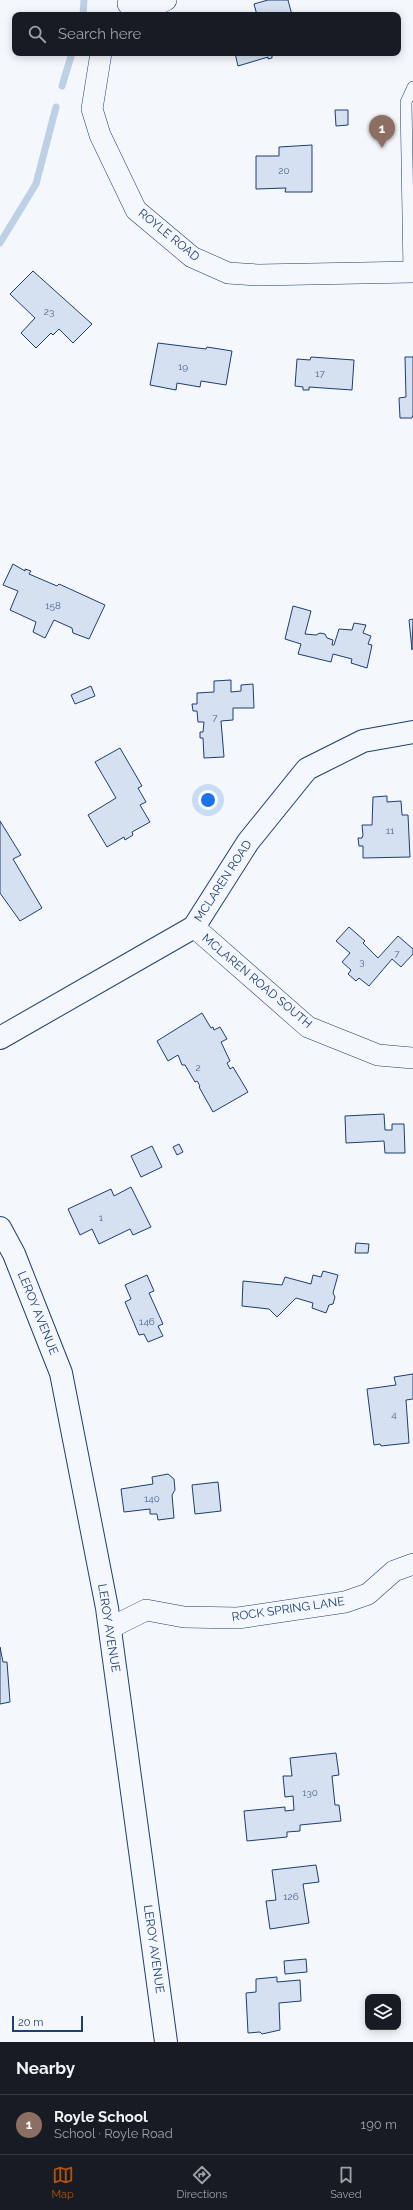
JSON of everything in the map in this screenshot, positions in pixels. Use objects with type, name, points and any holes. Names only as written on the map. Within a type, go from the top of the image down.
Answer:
[{"type":"street","points":[[125,6],[158,4],[166,0]]},
{"type":"street","name":"ROYLE ROAD","points":[[100,56],[92,109],[100,135],[136,210],[192,257],[228,273],[258,275],[411,272]]},
{"type":"street","name":"MCLAREN ROAD","points":[[0,1038],[194,927],[248,842],[307,768],[363,741],[413,732]]},
{"type":"street","name":"MCLAREN ROAD SOUTH","points":[[194,927],[308,1027],[378,1055],[413,1058]]},
{"type":"street","name":"LEROY AVENUE","points":[[0,1228],[14,1254],[61,1373],[110,1628],[166,2042]]},
{"type":"street","name":"ROCK SPRING LANE","points":[[110,1628],[146,1610],[184,1617],[238,1618],[345,1602],[368,1594],[394,1571],[413,1564]]},
{"type":"lane","points":[[411,272],[410,133],[406,102],[413,87]]},
{"type":"building","points":[[268,0],[288,0],[291,12],[256,12],[254,4]]},
{"type":"building","points":[[236,56],[272,56],[272,58],[268,59],[268,57],[238,66]]},
{"type":"building","points":[[335,110],[348,110],[348,125],[336,126]]},
{"type":"building","points":[[312,145],[312,192],[285,192],[286,188],[256,189],[256,156],[279,156],[279,147]]},
{"type":"building","points":[[33,271],[92,324],[73,343],[59,329],[53,335],[51,333],[36,348],[21,333],[35,318],[10,294]]},
{"type":"building","points":[[158,343],[206,349],[207,347],[232,351],[226,385],[201,381],[200,387],[177,383],[176,390],[150,385]]},
{"type":"building","points":[[311,357],[354,360],[352,390],[309,387],[309,390],[303,390],[303,387],[295,386],[297,359],[310,360]]},
{"type":"building","points":[[405,357],[413,357],[412,418],[400,418],[399,398],[406,397]]},
{"type":"building","points":[[13,564],[25,571],[25,569],[31,571],[29,574],[57,586],[59,584],[105,605],[89,639],[73,633],[72,628],[54,620],[45,638],[33,632],[36,622],[10,610],[18,591],[3,585]]},
{"type":"building","points":[[293,606],[311,611],[305,634],[325,634],[327,638],[333,640],[332,645],[334,645],[339,629],[352,630],[354,623],[366,625],[363,633],[371,636],[368,644],[372,645],[367,668],[351,663],[352,659],[333,654],[331,662],[298,654],[301,644],[285,639]]},
{"type":"building","points":[[409,620],[413,620],[412,650]]},
{"type":"building","points":[[231,680],[231,692],[241,691],[241,685],[253,684],[254,708],[233,708],[233,720],[221,721],[224,757],[204,758],[203,738],[200,738],[200,732],[203,732],[204,722],[198,722],[197,711],[193,711],[192,704],[197,704],[197,693],[214,692],[214,681]]},
{"type":"building","points":[[91,686],[95,696],[75,704],[71,695]]},
{"type":"building","points":[[120,748],[142,786],[138,788],[146,802],[140,805],[150,822],[132,832],[133,835],[125,840],[124,837],[107,847],[88,815],[116,798],[95,762]]},
{"type":"building","points":[[387,796],[387,802],[401,801],[402,815],[408,815],[410,857],[363,858],[363,846],[359,846],[358,838],[362,838],[363,835],[362,825],[372,825],[373,797]]},
{"type":"building","points":[[0,821],[21,855],[13,859],[42,908],[20,921],[0,893]]},
{"type":"building","points":[[349,927],[365,941],[363,943],[378,958],[398,936],[413,949],[413,954],[401,967],[392,959],[369,986],[359,978],[356,981],[348,974],[351,970],[342,962],[350,953],[336,941]]},
{"type":"building","points":[[202,1013],[211,1028],[213,1027],[214,1030],[220,1027],[227,1039],[221,1042],[230,1061],[227,1063],[230,1069],[233,1067],[248,1092],[213,1112],[197,1081],[195,1082],[185,1065],[182,1065],[178,1055],[168,1061],[157,1041]]},
{"type":"building","points":[[384,1114],[385,1130],[392,1130],[392,1124],[404,1124],[405,1153],[385,1153],[384,1141],[346,1143],[345,1116]]},
{"type":"building","points":[[179,1144],[183,1152],[177,1155],[173,1147]]},
{"type":"building","points":[[152,1146],[162,1167],[141,1177],[131,1156]]},
{"type":"building","points":[[131,1187],[151,1227],[133,1235],[130,1229],[99,1244],[92,1229],[80,1235],[68,1209],[111,1189],[114,1196]]},
{"type":"building","points":[[356,1243],[369,1244],[368,1253],[355,1253]]},
{"type":"building","points":[[323,1271],[338,1275],[333,1293],[335,1297],[333,1304],[329,1305],[326,1313],[312,1308],[313,1303],[296,1298],[277,1317],[269,1309],[242,1306],[243,1281],[282,1285],[285,1277],[311,1284],[313,1275],[321,1277]]},
{"type":"building","points":[[147,1275],[154,1291],[149,1293],[163,1324],[158,1326],[163,1336],[148,1342],[144,1334],[139,1335],[125,1302],[131,1299],[125,1285]]},
{"type":"building","points":[[413,1374],[413,1399],[406,1400],[409,1443],[381,1446],[380,1444],[374,1445],[367,1389],[396,1385],[394,1377]]},
{"type":"building","points":[[168,1474],[174,1479],[175,1490],[172,1495],[174,1518],[158,1520],[157,1514],[150,1514],[150,1509],[124,1512],[121,1489],[153,1484],[152,1477]]},
{"type":"building","points":[[218,1482],[221,1511],[195,1514],[192,1485]]},
{"type":"building","points":[[0,1647],[3,1662],[7,1662],[10,1702],[0,1704]]},
{"type":"building","points":[[336,1753],[339,1775],[332,1776],[335,1805],[339,1805],[341,1821],[300,1825],[300,1831],[287,1832],[287,1837],[247,1841],[244,1811],[285,1807],[285,1811],[294,1810],[293,1796],[285,1797],[283,1776],[292,1776],[290,1758]]},
{"type":"building","points":[[316,1865],[319,1882],[303,1884],[309,1923],[270,1929],[266,1901],[276,1900],[272,1870]]},
{"type":"building","points":[[306,1959],[307,1972],[285,1974],[284,1961]]},
{"type":"building","points":[[277,1977],[277,1982],[300,1980],[301,2001],[279,2003],[280,2030],[262,2034],[260,2032],[248,2033],[246,1993],[256,1992],[256,1979]]},
{"type":"waterway","points":[[83,12],[84,0]]},
{"type":"waterway","points":[[62,86],[71,56]]},
{"type":"waterway","points":[[0,243],[36,184],[56,107]]},
{"type":"place","name":"Royle School","points":[[382,148]]}]
